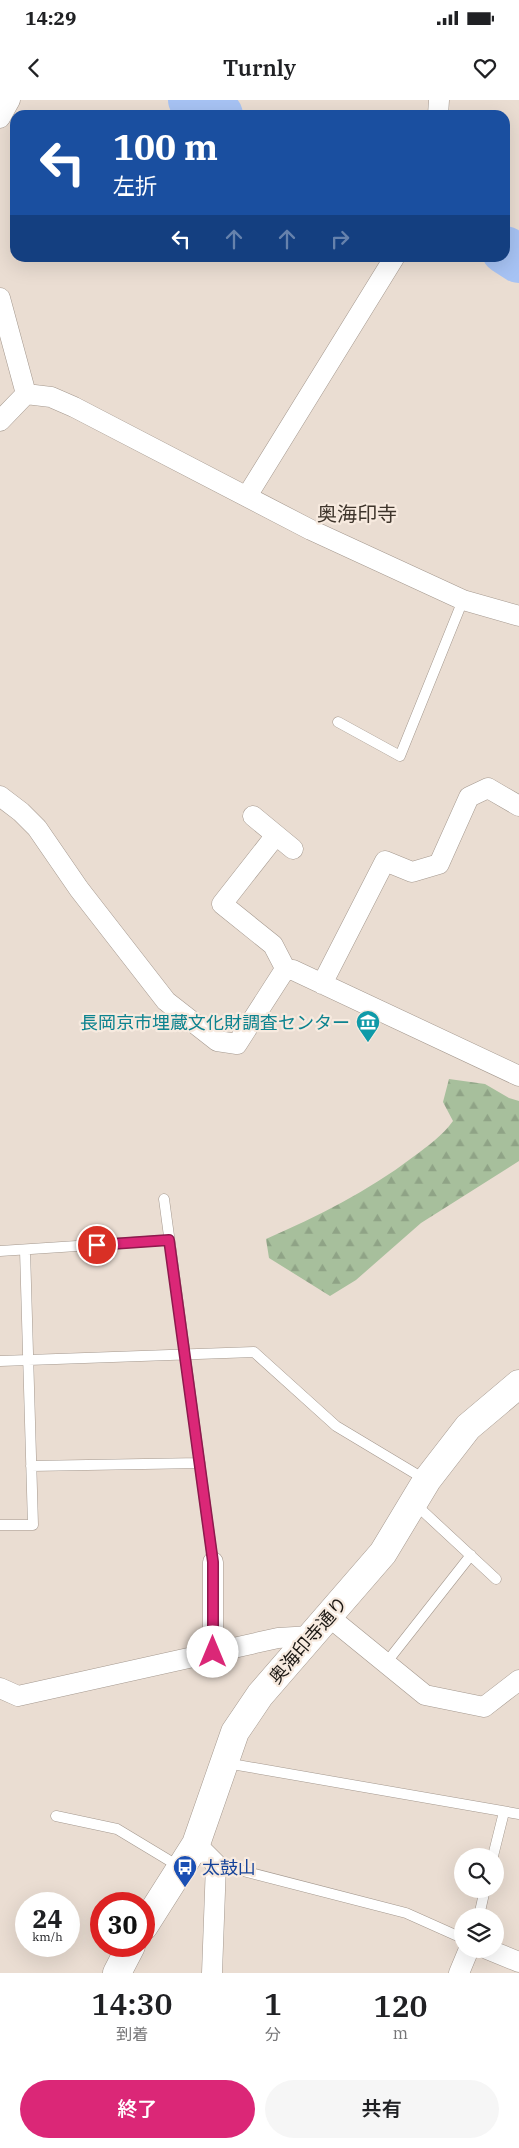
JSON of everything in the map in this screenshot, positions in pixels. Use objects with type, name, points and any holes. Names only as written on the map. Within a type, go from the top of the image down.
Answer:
[{"type":"street","points":[[0,118],[10,100]]},
{"type":"street","points":[[247,496],[392,262]]},
{"type":"street","points":[[0,298],[26,394]]},
{"type":"street","points":[[26,394],[51,397],[74,407],[311,530],[463,600],[519,616]]},
{"type":"street","points":[[0,421],[26,394]]},
{"type":"street","points":[[322,984],[385,861],[412,872],[439,864],[469,797],[488,788],[519,806]]},
{"type":"street","points":[[0,796],[22,812],[37,828],[79,889],[166,1001],[217,1041],[237,1044],[286,970]]},
{"type":"street","points":[[254,816],[293,849]]},
{"type":"street","points":[[276,835],[222,904],[273,945],[286,970]]},
{"type":"street","points":[[286,970],[292,970],[519,1076]]},
{"type":"street","name":"奥海印寺通り","points":[[155,1908],[196,1844],[236,1732],[260,1695],[383,1553],[420,1492],[468,1427],[519,1384]]},
{"type":"street","points":[[213,1562],[213,1652]]},
{"type":"street","points":[[0,1688],[18,1696],[278,1638],[320,1626],[386,1664],[425,1695],[484,1707],[519,1680]]},
{"type":"street","points":[[196,1844],[216,1864],[212,1973]]},
{"type":"street","points":[[504,1956],[519,1962]]},
{"type":"street","points":[[117,1973],[125,1957]]},
{"type":"street","points":[[459,1973],[466,1958]]},
{"type":"lane","points":[[338,722],[400,756],[463,600]]},
{"type":"lane","points":[[164,1199],[213,1562]]},
{"type":"lane","points":[[0,1251],[169,1240]]},
{"type":"lane","points":[[0,1526],[33,1525],[25,1250]]},
{"type":"lane","points":[[0,1361],[254,1352],[336,1426],[420,1492],[471,1555],[496,1579]]},
{"type":"lane","points":[[31,1466],[200,1463]]},
{"type":"lane","points":[[386,1664],[471,1555]]},
{"type":"lane","points":[[225,1763],[519,1814]]},
{"type":"lane","points":[[495,1848],[504,1812]]},
{"type":"lane","points":[[56,1816],[117,1829],[180,1868]]},
{"type":"lane","points":[[216,1864],[406,1913],[454,1934]]},
{"type":"green space","points":[[449,1079],[485,1084],[509,1098],[519,1101],[519,1161],[421,1223],[356,1280],[330,1296],[269,1258],[266,1239],[360,1192],[396,1170],[444,1131],[453,1121],[443,1102]]},
{"type":"waterway","points":[[192,100],[210,110]]},
{"type":"waterway","points":[[510,253],[519,259]]},
{"type":"place","name":"長岡京市埋蔵文化財調査センター","points":[[368,1043]]},
{"type":"place","name":"太鼓山","points":[[185,1888]]},
{"type":"district","name":"奥海印寺","points":[[357,513]]},
{"type":"route","points":[[97,1245],[169,1240],[213,1562],[213,1652]]}]
